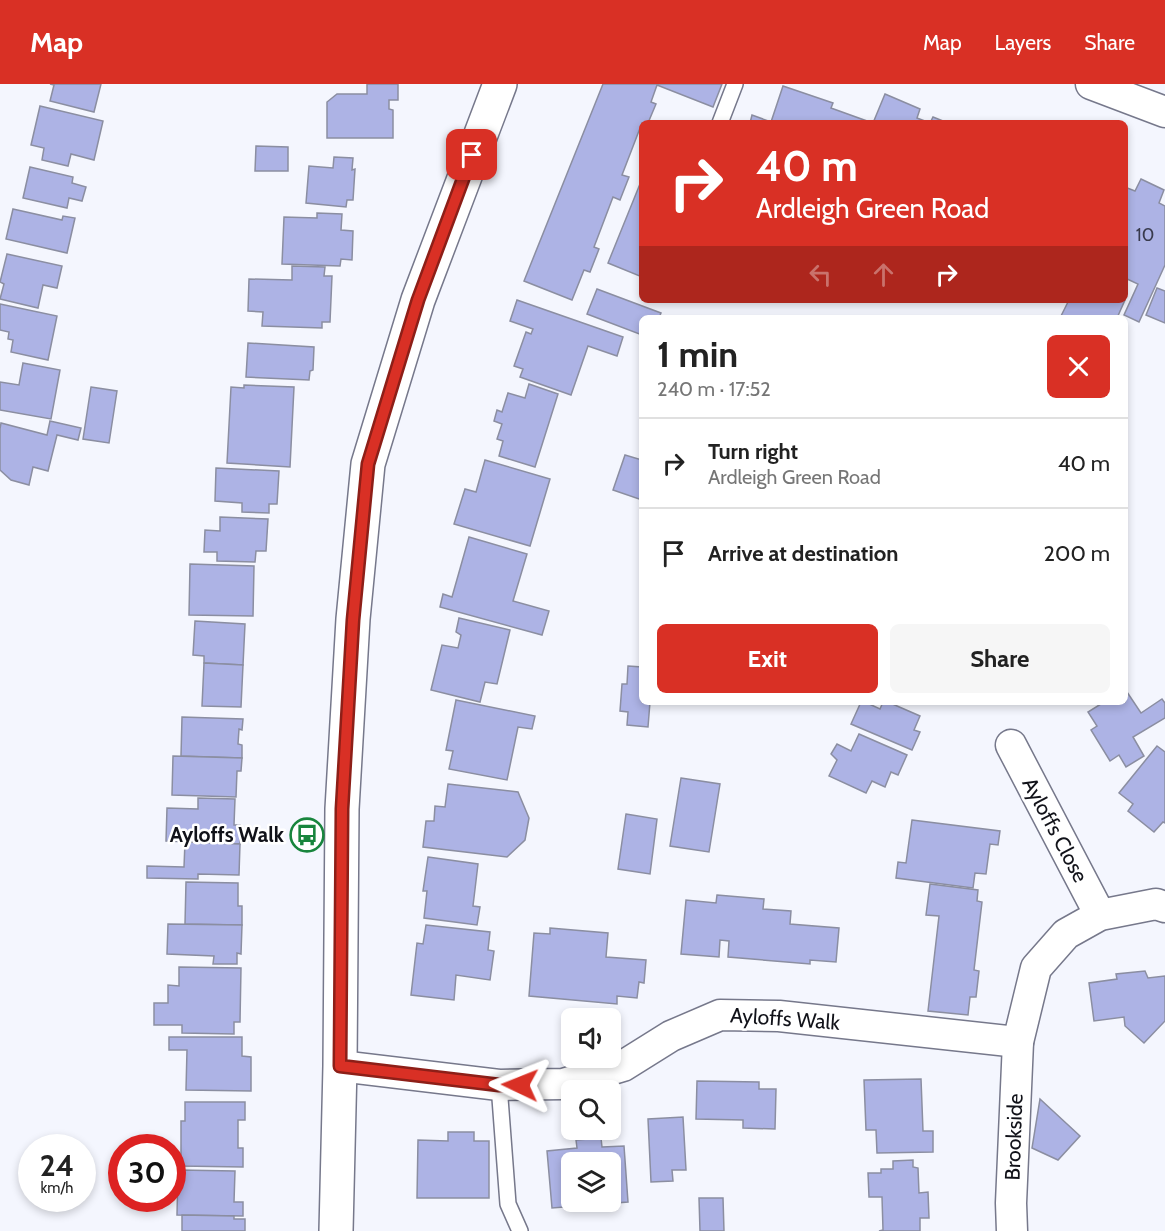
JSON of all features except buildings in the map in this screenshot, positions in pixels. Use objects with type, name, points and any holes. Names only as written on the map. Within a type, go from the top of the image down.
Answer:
[{"type":"street","points":[[336,1231],[342,809],[353,620],[368,464],[418,300],[500,84]]},
{"type":"street","points":[[1092,84],[1165,112]]},
{"type":"street","name":"Ayloffs Close","points":[[1011,745],[1100,915]]},
{"type":"street","points":[[1018,1042],[1036,968],[1066,934],[1100,915],[1156,904],[1165,907]]},
{"type":"street","name":"Ayloffs Walk","points":[[340,1066],[499,1085],[563,1084],[623,1065],[671,1036],[720,1015],[779,1016],[1018,1042]]},
{"type":"street","name":"Brookside","points":[[1012,1231],[1011,1203],[1018,1042]]},
{"type":"lane","points":[[721,120],[735,84]]},
{"type":"lane","points":[[499,1085],[508,1204],[520,1231]]},
{"type":"place","name":"Ayloffs Walk","points":[[307,835]]},
{"type":"route","points":[[472,155],[418,300],[368,464],[353,620],[342,809],[340,1066],[499,1085],[520,1085]]}]
